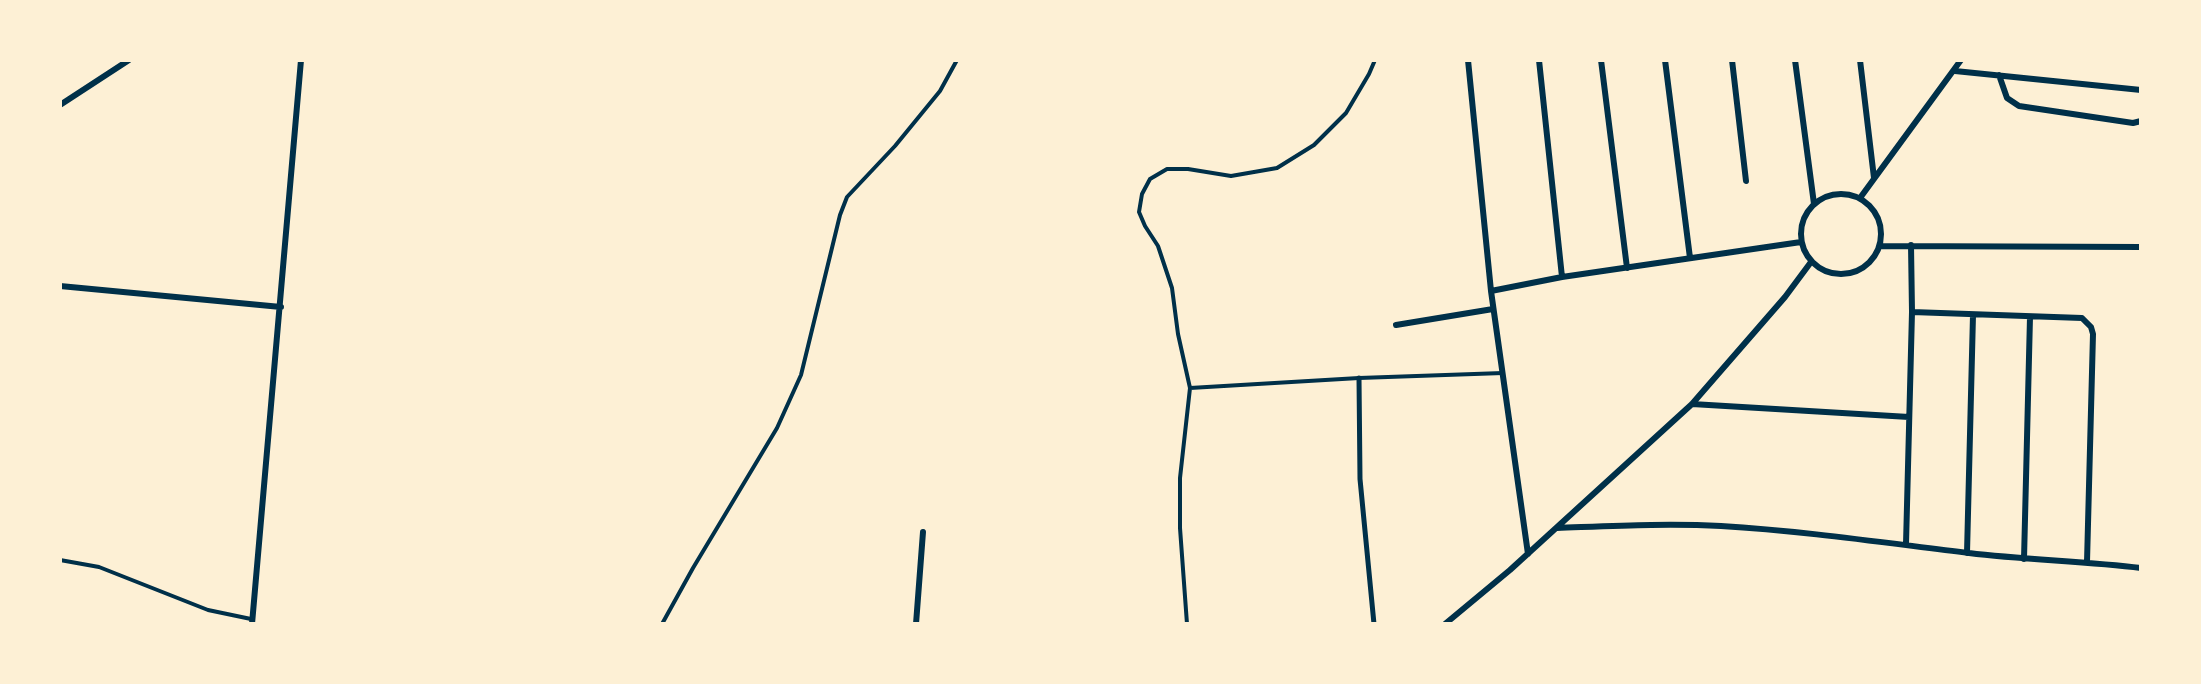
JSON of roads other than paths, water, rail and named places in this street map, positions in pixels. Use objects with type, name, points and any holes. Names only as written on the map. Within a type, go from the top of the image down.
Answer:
[{"type":"street","points":[[60,105],[129,60]]},
{"type":"street","points":[[252,621],[301,60]]},
{"type":"street","points":[[1468,60],[1491,291],[1528,554]]},
{"type":"street","points":[[1539,60],[1562,277]]},
{"type":"street","points":[[1601,60],[1627,268]]},
{"type":"street","points":[[1665,60],[1690,258]]},
{"type":"street","points":[[1732,60],[1746,181]]},
{"type":"street","points":[[1795,60],[1814,204]]},
{"type":"street","points":[[1860,60],[1874,179]]},
{"type":"street","points":[[1860,198],[1961,60]]},
{"type":"street","points":[[1955,71],[2141,90]]},
{"type":"street","points":[[1999,75],[2007,98],[2019,106],[2133,123],[2141,121]]},
{"type":"street","points":[[1848,194],[1860,198],[1869,205],[1881,224],[1880,246],[1875,257],[1867,266],[1856,272],[1844,274],[1826,272],[1811,262],[1805,253],[1801,242],[1803,222],[1814,204],[1824,197],[1848,194]]},
{"type":"street","points":[[1491,291],[1562,277],[1801,242]]},
{"type":"street","points":[[1906,544],[1912,312],[1911,245]]},
{"type":"street","points":[[1880,246],[2141,247]]},
{"type":"street","points":[[1445,624],[1528,554],[1692,404],[1785,297],[1811,262]]},
{"type":"street","points":[[60,286],[281,307]]},
{"type":"street","points":[[1396,325],[1494,309]]},
{"type":"street","points":[[1912,312],[2082,318],[2091,327],[2093,334],[2086,562]]},
{"type":"street","points":[[1967,553],[1973,315]]},
{"type":"street","points":[[2024,559],[2030,317]]},
{"type":"street","points":[[1359,378],[1360,478],[1374,624]]},
{"type":"street","points":[[1692,404],[1909,417]]},
{"type":"street","points":[[1557,528],[1659,524],[1719,526],[1906,544],[2024,559],[2141,568]]},
{"type":"street","points":[[916,624],[923,532]]},
{"type":"lane","points":[[662,624],[777,428],[801,375],[840,215],[847,197],[895,146],[940,91],[957,60]]},
{"type":"lane","points":[[1187,624],[1180,528],[1180,478],[1190,388],[1178,334],[1172,288],[1158,246],[1139,212],[1142,194],[1150,179],[1167,169],[1188,169],[1232,176],[1277,168],[1314,145],[1346,113],[1375,60]]},
{"type":"lane","points":[[1190,388],[1359,378],[1503,373]]},
{"type":"lane","points":[[60,560],[99,567],[207,610],[252,621]]}]
